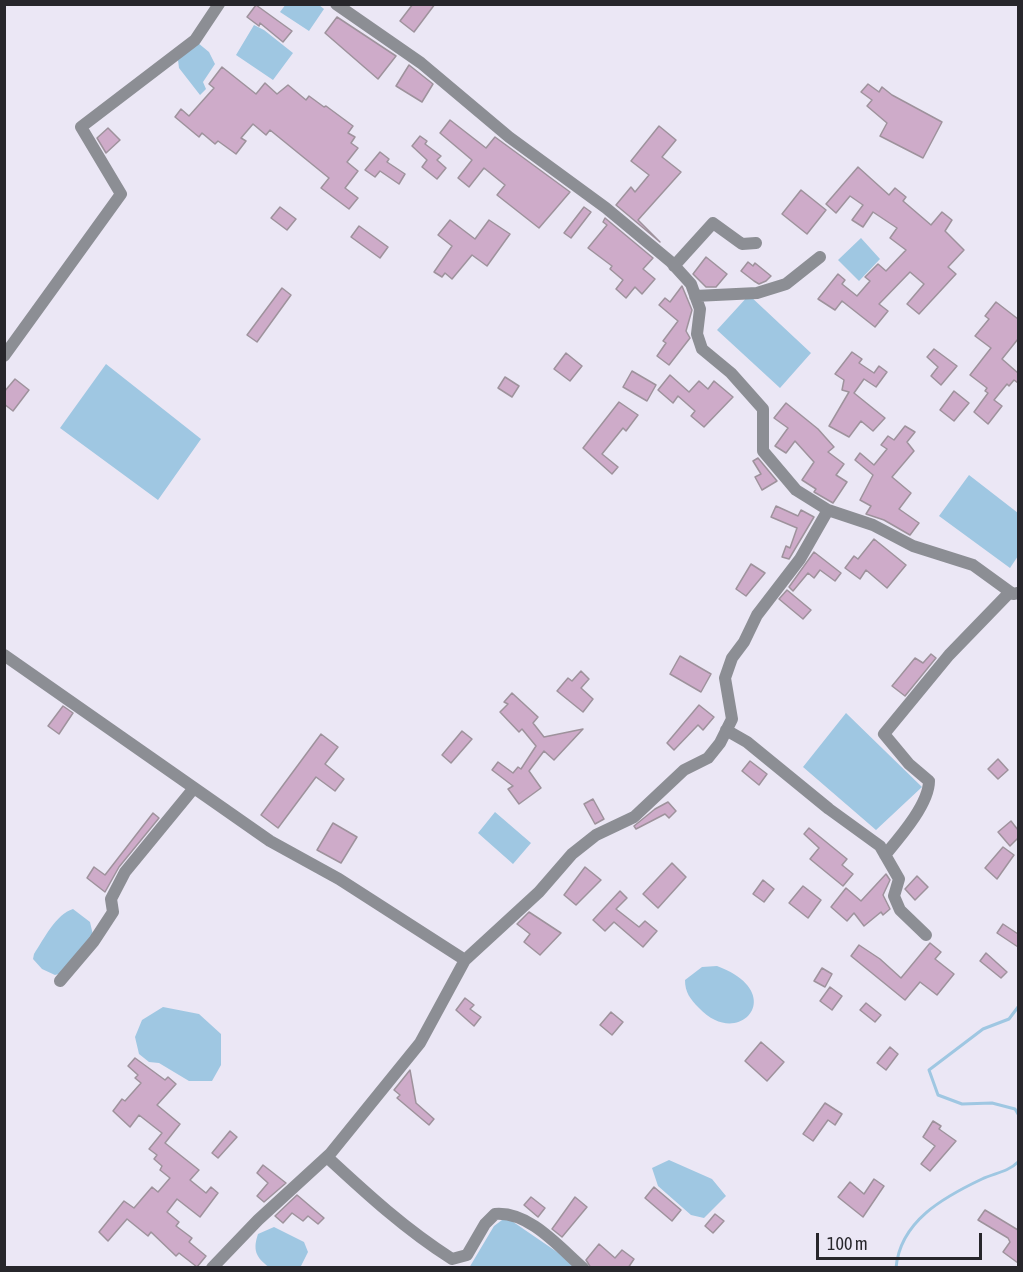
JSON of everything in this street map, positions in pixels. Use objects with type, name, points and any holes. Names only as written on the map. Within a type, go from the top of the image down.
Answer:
[{"type":"street","points":[[4,356],[121,194],[81,127],[195,40],[219,4]]},
{"type":"street","points":[[338,5],[421,63],[509,137],[606,208],[674,266],[691,284],[700,309],[697,334],[702,349],[731,373],[763,409],[763,451],[796,490],[828,510],[873,525],[913,546],[973,566],[1014,593],[950,655],[884,734],[909,764],[929,781],[929,791],[912,820],[885,855]]},
{"type":"street","points":[[674,266],[713,223],[742,244],[756,243]]},
{"type":"street","points":[[695,296],[757,293],[786,284],[820,257]]},
{"type":"street","points":[[212,1268],[258,1220],[327,1157],[420,1043],[465,960],[531,900],[572,854],[596,835],[634,817],[684,770],[708,758],[732,719],[724,678],[732,658],[744,642],[757,615],[800,559],[828,510]]},
{"type":"street","points":[[4,655],[270,841],[339,879],[465,960]]},
{"type":"street","points":[[726,730],[756,749],[829,809],[880,846],[899,879],[894,896],[900,910],[926,934]]},
{"type":"street","points":[[60,981],[94,941],[113,912],[111,899],[125,872],[194,788]]},
{"type":"street","points":[[327,1157],[376,1204],[452,1259],[467,1255],[495,1214],[508,1213],[552,1239],[584,1268]]},
{"type":"water","points":[[286,4],[319,5],[324,9],[309,31],[280,12]]},
{"type":"water","points":[[254,25],[293,53],[273,80],[236,55]]},
{"type":"water","points":[[198,43],[209,52],[215,64],[203,82],[206,89],[200,95],[179,68],[178,60]]},
{"type":"water","points":[[861,238],[880,259],[859,281],[838,260]]},
{"type":"water","points":[[749,295],[811,353],[780,388],[717,330]]},
{"type":"water","points":[[106,364],[201,439],[158,500],[60,428]]},
{"type":"water","points":[[969,475],[1018,513],[1018,556],[1010,568],[939,516]]},
{"type":"water","points":[[846,713],[922,787],[876,830],[803,767]]},
{"type":"water","points":[[495,812],[531,843],[513,864],[478,833]]},
{"type":"water","points":[[73,909],[90,922],[93,935],[62,973],[55,975],[42,969],[33,959],[34,954],[56,921]]},
{"type":"water","points":[[717,966],[739,977],[751,990],[754,1002],[750,1013],[742,1021],[729,1023],[714,1020],[699,1008],[687,992],[685,980],[702,967]]},
{"type":"water","points":[[163,1007],[199,1014],[221,1034],[221,1065],[212,1081],[189,1081],[159,1063],[149,1062],[139,1054],[135,1037],[142,1020]]},
{"type":"water","points":[[669,1160],[712,1179],[726,1196],[704,1218],[691,1215],[658,1186],[652,1168]]},
{"type":"water","points":[[506,1217],[579,1267],[469,1268],[494,1226]]},
{"type":"water","points":[[274,1227],[304,1242],[308,1252],[301,1266],[269,1267],[258,1256],[256,1244],[258,1234]]},
{"type":"building","points":[[413,4],[435,4],[414,32],[400,21]]},
{"type":"building","points":[[256,5],[292,31],[283,42],[260,23],[259,26],[247,17]]},
{"type":"building","points":[[337,17],[396,56],[378,79],[325,33]]},
{"type":"building","points":[[409,65],[433,84],[422,102],[396,86]]},
{"type":"building","points":[[222,67],[256,94],[265,83],[277,94],[288,85],[306,100],[309,96],[353,126],[348,133],[355,137],[351,143],[358,148],[347,162],[358,171],[345,188],[358,198],[349,209],[321,188],[329,178],[270,130],[266,135],[253,124],[241,138],[246,141],[236,154],[218,141],[215,144],[202,133],[199,137],[175,117],[181,109],[189,116],[214,88],[209,84]]},
{"type":"building","points":[[868,84],[879,92],[882,87],[892,95],[942,122],[923,158],[880,136],[887,123],[867,106],[872,100],[861,92]]},
{"type":"building","points":[[450,120],[486,148],[495,137],[570,192],[539,228],[497,195],[505,185],[484,168],[469,187],[458,178],[472,160],[440,133]]},
{"type":"building","points":[[659,126],[676,140],[662,157],[681,172],[638,220],[660,242],[616,205],[631,187],[635,192],[649,175],[631,161]]},
{"type":"building","points":[[108,128],[120,140],[106,153],[97,138]]},
{"type":"building","points":[[420,136],[427,141],[425,144],[441,156],[437,160],[446,168],[437,179],[422,167],[427,160],[412,146]]},
{"type":"building","points":[[380,152],[389,159],[387,162],[405,174],[399,184],[380,171],[375,177],[365,170]]},
{"type":"building","points":[[858,167],[889,195],[895,188],[906,197],[903,201],[931,225],[942,212],[952,220],[945,231],[964,250],[948,267],[956,274],[919,314],[907,304],[924,284],[910,272],[879,304],[888,311],[875,327],[842,301],[835,310],[818,299],[838,274],[845,280],[842,284],[857,296],[870,281],[865,277],[878,264],[886,271],[906,250],[890,238],[897,228],[873,212],[863,227],[852,220],[863,205],[850,196],[836,213],[826,204]]},
{"type":"building","points":[[801,190],[826,210],[807,234],[782,214]]},
{"type":"building","points":[[280,207],[296,219],[287,230],[271,218]]},
{"type":"building","points":[[584,207],[591,212],[571,238],[564,233]]},
{"type":"building","points":[[605,218],[653,258],[643,269],[655,279],[642,294],[635,287],[626,298],[616,289],[623,280],[610,269],[612,266],[588,248],[607,225],[603,222]]},
{"type":"building","points":[[450,220],[475,239],[489,220],[510,234],[487,266],[472,255],[452,279],[445,273],[442,277],[434,272],[452,246],[438,235]]},
{"type":"building","points":[[359,226],[388,247],[380,258],[351,237]]},
{"type":"building","points":[[706,257],[727,274],[716,287],[706,287],[693,274]]},
{"type":"building","points":[[748,262],[753,266],[755,263],[771,276],[759,284],[754,281],[741,271]]},
{"type":"building","points":[[682,286],[692,310],[686,331],[690,338],[669,365],[657,356],[666,343],[663,341],[678,321],[659,305],[665,298],[670,302]]},
{"type":"building","points":[[282,288],[291,295],[257,342],[247,335]]},
{"type":"building","points":[[996,302],[1018,319],[1018,339],[1002,359],[1018,373],[1018,383],[1014,380],[1009,386],[1007,384],[994,400],[1002,406],[988,424],[974,412],[988,393],[985,391],[987,388],[970,375],[991,348],[975,336],[989,319],[985,316]]},
{"type":"building","points":[[934,349],[957,366],[941,385],[931,376],[938,367],[927,357]]},
{"type":"building","points":[[852,352],[862,359],[859,363],[874,373],[879,366],[887,372],[876,387],[864,379],[854,393],[885,418],[873,431],[861,421],[849,437],[829,426],[849,392],[842,390],[844,380],[835,374]]},
{"type":"building","points":[[566,353],[582,366],[570,381],[554,369]]},
{"type":"building","points":[[632,371],[656,385],[647,401],[623,387]]},
{"type":"building","points":[[670,375],[689,392],[699,381],[708,389],[714,381],[733,397],[704,427],[691,416],[695,411],[678,396],[673,403],[658,390]]},
{"type":"building","points":[[505,377],[519,386],[512,397],[498,388]]},
{"type":"building","points":[[15,379],[29,390],[13,411],[4,404],[4,392]]},
{"type":"building","points":[[954,391],[969,403],[954,421],[940,410]]},
{"type":"building","points":[[619,402],[638,415],[626,431],[623,428],[602,454],[618,467],[612,474],[583,448]]},
{"type":"building","points":[[786,403],[818,429],[834,447],[828,452],[844,464],[836,475],[847,482],[833,503],[814,492],[816,489],[802,480],[814,462],[795,441],[786,453],[775,446],[788,428],[774,418]]},
{"type":"building","points":[[905,426],[915,432],[907,442],[914,451],[892,477],[911,493],[899,509],[919,523],[910,535],[884,520],[866,514],[871,506],[860,500],[873,475],[855,460],[860,453],[874,465],[887,449],[881,445],[888,436],[894,440]]},
{"type":"building","points":[[758,458],[777,481],[762,490],[755,477],[761,474],[753,461]]},
{"type":"building","points":[[776,506],[798,516],[801,510],[814,517],[789,559],[782,557],[786,546],[790,548],[797,528],[771,517]]},
{"type":"building","points":[[874,539],[906,565],[887,588],[866,570],[860,579],[845,568],[854,556],[858,559]]},
{"type":"building","points":[[814,552],[841,573],[835,581],[820,570],[814,578],[808,573],[793,591],[789,587]]},
{"type":"building","points":[[751,564],[765,573],[746,596],[736,589]]},
{"type":"building","points":[[787,590],[811,610],[803,619],[779,599]]},
{"type":"building","points":[[931,654],[936,658],[905,696],[892,686],[915,658],[923,663]]},
{"type":"building","points":[[680,656],[711,674],[701,692],[670,674]]},
{"type":"building","points":[[581,671],[589,679],[581,688],[593,699],[583,712],[557,691],[568,678],[572,681]]},
{"type":"building","points":[[512,693],[538,717],[533,723],[544,737],[583,729],[554,760],[544,751],[529,771],[541,788],[519,804],[508,789],[513,786],[492,770],[498,762],[513,773],[518,767],[521,769],[536,746],[522,729],[519,732],[500,712],[508,704],[504,702]]},
{"type":"building","points":[[699,705],[714,717],[703,730],[698,725],[674,750],[667,743]]},
{"type":"building","points":[[63,706],[73,713],[59,734],[48,726]]},
{"type":"building","points":[[462,731],[472,739],[451,763],[442,755]]},
{"type":"building","points":[[321,734],[338,747],[325,764],[344,779],[335,791],[316,777],[278,828],[261,815]]},
{"type":"building","points":[[998,759],[1008,770],[998,779],[988,769]]},
{"type":"building","points":[[750,761],[767,774],[759,785],[742,771]]},
{"type":"building","points":[[593,799],[604,819],[595,824],[584,804]]},
{"type":"building","points":[[668,802],[676,811],[669,818],[665,814],[636,829],[634,826]]},
{"type":"building","points":[[153,813],[159,818],[119,867],[105,892],[87,878],[94,867],[105,875]]},
{"type":"building","points":[[1011,821],[1018,830],[1018,838],[1010,846],[998,832]]},
{"type":"building","points":[[333,823],[357,837],[341,863],[317,850]]},
{"type":"building","points":[[809,828],[847,859],[842,865],[853,874],[843,886],[810,859],[819,848],[804,834]]},
{"type":"building","points":[[1003,847],[1014,855],[997,879],[985,868]]},
{"type":"building","points":[[672,863],[686,877],[658,908],[643,894]]},
{"type":"building","points":[[585,867],[601,880],[576,905],[564,895]]},
{"type":"building","points":[[886,874],[890,880],[883,895],[890,909],[883,915],[881,912],[864,926],[854,913],[847,921],[831,907],[846,888],[861,901]]},
{"type":"building","points":[[917,876],[928,887],[915,900],[905,889]]},
{"type":"building","points":[[763,880],[774,889],[764,902],[753,894]]},
{"type":"building","points":[[803,886],[821,900],[808,918],[789,903]]},
{"type":"building","points":[[620,891],[627,898],[616,909],[639,927],[645,921],[657,931],[643,947],[614,922],[605,931],[593,920]]},
{"type":"building","points":[[529,912],[561,933],[540,955],[524,942],[530,934],[517,924]]},
{"type":"building","points":[[1003,924],[1018,934],[1018,947],[997,933]]},
{"type":"building","points":[[930,943],[941,952],[935,959],[954,974],[937,995],[920,982],[905,1000],[851,956],[859,945],[880,959],[901,978]]},
{"type":"building","points":[[986,953],[1007,972],[1001,978],[980,961]]},
{"type":"building","points":[[822,968],[832,974],[825,987],[814,981]]},
{"type":"building","points":[[830,987],[842,996],[832,1010],[820,1001]]},
{"type":"building","points":[[465,998],[474,1005],[470,1009],[481,1017],[474,1026],[456,1010]]},
{"type":"building","points":[[866,1003],[881,1015],[875,1022],[860,1010]]},
{"type":"building","points":[[611,1012],[623,1022],[612,1035],[600,1025]]},
{"type":"building","points":[[761,1042],[784,1062],[767,1081],[745,1061]]},
{"type":"building","points":[[890,1047],[898,1054],[886,1070],[877,1063]]},
{"type":"building","points":[[135,1058],[165,1080],[168,1077],[176,1084],[157,1105],[180,1124],[165,1143],[199,1170],[190,1180],[206,1193],[211,1187],[218,1193],[200,1217],[177,1199],[167,1212],[179,1222],[176,1226],[192,1238],[189,1242],[206,1256],[197,1267],[179,1253],[176,1256],[151,1232],[148,1236],[127,1219],[108,1241],[99,1232],[124,1201],[134,1208],[152,1187],[158,1192],[170,1178],[160,1170],[162,1166],[154,1159],[157,1155],[149,1149],[162,1133],[139,1115],[130,1127],[113,1111],[122,1099],[125,1101],[141,1083],[135,1078],[138,1075],[128,1066]]},
{"type":"building","points":[[410,1070],[416,1103],[434,1119],[429,1125],[397,1098],[400,1095],[394,1090]]},
{"type":"building","points":[[825,1103],[842,1114],[835,1125],[828,1120],[813,1141],[803,1134]]},
{"type":"building","points":[[933,1121],[941,1126],[939,1129],[956,1141],[930,1171],[921,1164],[935,1146],[923,1137]]},
{"type":"building","points":[[230,1131],[237,1137],[218,1158],[212,1153]]},
{"type":"building","points":[[263,1165],[286,1183],[264,1202],[257,1196],[268,1183],[257,1173]]},
{"type":"building","points":[[874,1179],[884,1186],[863,1217],[838,1197],[850,1182],[864,1194]]},
{"type":"building","points":[[654,1187],[681,1210],[672,1221],[645,1198]]},
{"type":"building","points":[[297,1195],[324,1218],[318,1224],[308,1216],[303,1221],[292,1213],[283,1223],[275,1216]]},
{"type":"building","points":[[531,1197],[545,1208],[538,1217],[524,1205]]},
{"type":"building","points":[[575,1197],[587,1207],[562,1237],[552,1229]]},
{"type":"building","points":[[985,1210],[1018,1230],[1018,1263],[1003,1252],[1010,1242],[1008,1238],[978,1220]]},
{"type":"building","points":[[715,1214],[724,1221],[713,1233],[705,1226]]},
{"type":"building","points":[[599,1244],[615,1258],[622,1250],[634,1259],[628,1268],[591,1268],[586,1260]]},
{"type":"waterway","points":[[1018,1007],[1009,1019],[983,1029],[929,1070],[938,1095],[962,1104],[992,1103],[1015,1109],[1018,1114]]},
{"type":"waterway","points":[[896,1268],[899,1251],[906,1237],[926,1213],[953,1194],[1006,1170],[1018,1162]]}]
